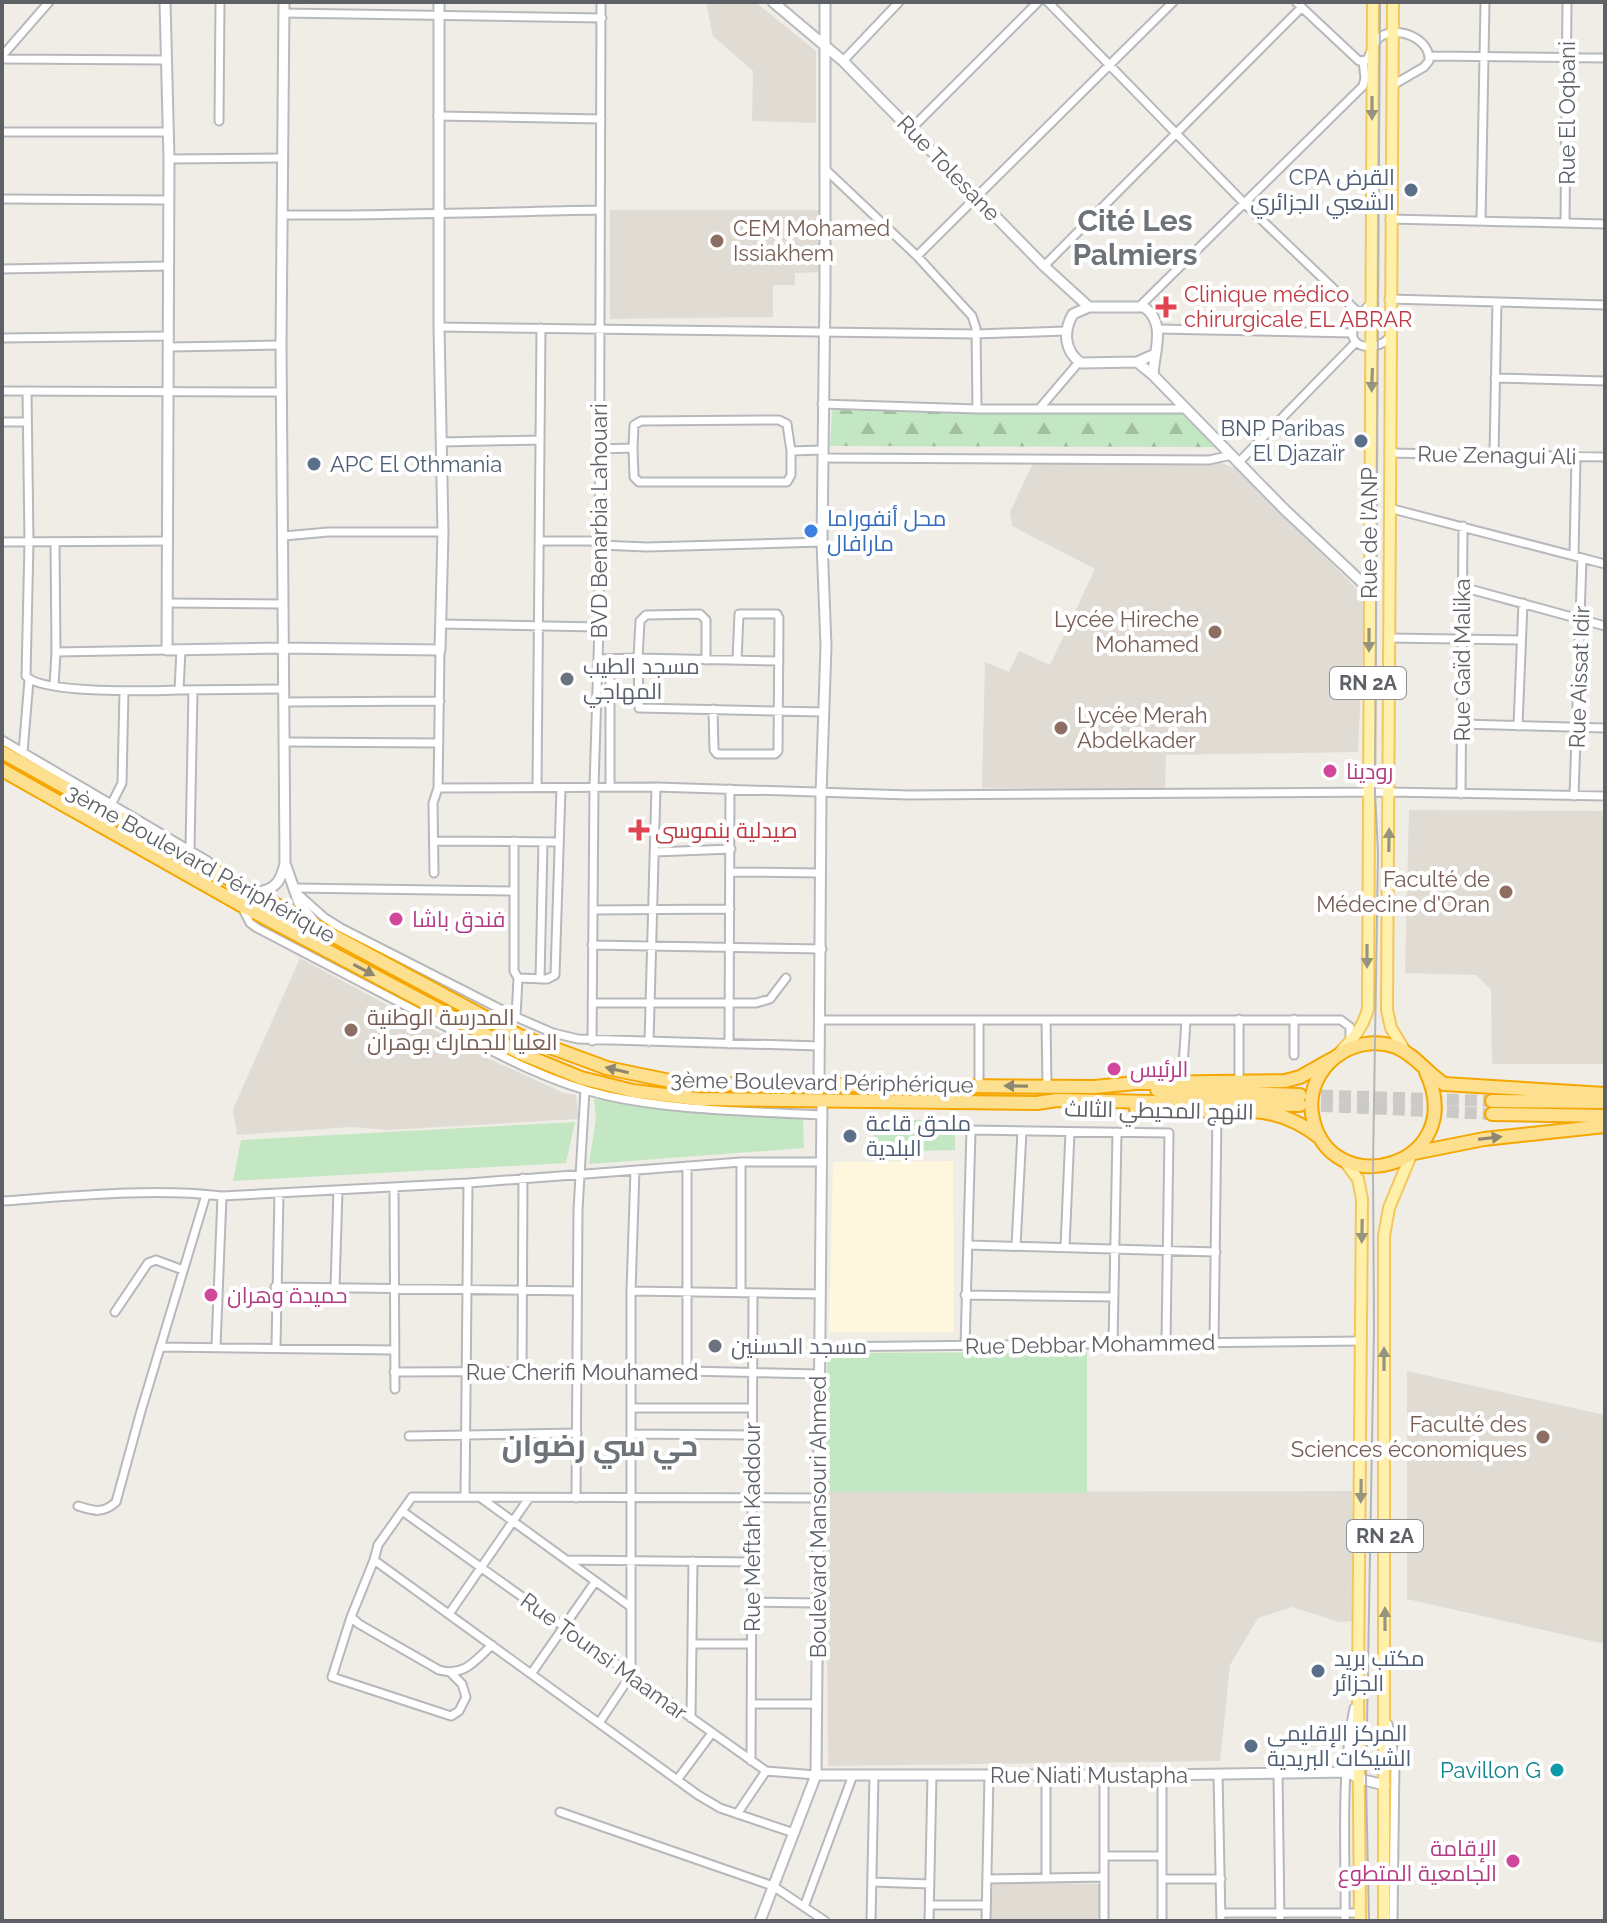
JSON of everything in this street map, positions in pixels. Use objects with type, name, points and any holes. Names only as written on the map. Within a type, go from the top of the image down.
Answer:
[{"type":"highway","name":"3ème Boulevard Périphérique","points":[[2,752],[254,893],[520,1036],[607,1068],[670,1081],[704,1084],[1094,1087],[1285,1081],[1300,1077],[1340,1052]]},
{"type":"highway","name":"3ème Boulevard Périphérique","points":[[2,770],[241,905],[520,1053],[581,1078],[633,1091],[697,1099],[1037,1103],[1057,1100],[1300,1100]]},
{"type":"highway","points":[[1605,1094],[1444,1084],[1407,1053],[1372,1043],[1340,1052],[1323,1069],[1312,1095],[1314,1122],[1322,1140],[1343,1159],[1365,1167],[1389,1165],[1412,1154],[1484,1139],[1605,1126]]},
{"type":"highway","points":[[1412,1154],[1424,1142],[1435,1115],[1432,1086],[1426,1072]]},
{"type":"highway","name":"النهج المحيطي الثالث","points":[[1094,1087],[1300,1100]]},
{"type":"highway","points":[[1605,1102],[1492,1108],[1605,1116]]},
{"type":"highway","name":"النهج المحيطي الثالث","points":[[1037,1103],[1052,1107],[1263,1112],[1306,1127],[1322,1140]]},
{"type":"main road","name":"Rue de l'ANP","points":[[1340,1052],[1365,1021],[1368,1009],[1373,2]]},
{"type":"main road","name":"Rue de l'ANP","points":[[1393,2],[1389,299],[1390,638],[1385,792],[1387,1010],[1391,1028],[1407,1053]]},
{"type":"main road","name":"RN 2A","points":[[1384,1921],[1384,1236],[1389,1208],[1412,1154]]},
{"type":"main road","name":"RN 2A","points":[[1343,1159],[1362,1188],[1358,1690],[1360,1917]]},
{"type":"street","points":[[2,58],[49,2]]},
{"type":"street","points":[[165,2],[169,132],[167,650]]},
{"type":"street","points":[[219,121],[220,2]]},
{"type":"street","points":[[254,893],[270,891],[278,884],[285,863],[281,345],[284,2]]},
{"type":"street","points":[[434,873],[433,803],[438,788],[443,532],[439,327],[439,2]]},
{"type":"street","name":"BVD Benarbia Lahouari","points":[[592,1041],[599,627],[601,2]]},
{"type":"street","name":"Rue Tolesane","points":[[773,2],[843,61],[1044,266],[1089,307]]},
{"type":"street","points":[[819,1084],[821,794],[826,646],[822,542],[825,2]]},
{"type":"street","points":[[843,61],[899,2]]},
{"type":"street","points":[[911,129],[1038,2]]},
{"type":"street","points":[[1048,2],[1243,202],[1361,315]]},
{"type":"street","points":[[917,256],[1173,2]]},
{"type":"street","points":[[1481,220],[1485,2]]},
{"type":"street","name":"Rue El Oqbani","points":[[1565,223],[1567,2]]},
{"type":"street","points":[[1044,266],[1298,5],[1348,54],[1363,61]]},
{"type":"street","points":[[284,13],[602,18]]},
{"type":"street","points":[[1363,61],[1379,38],[1393,34],[1420,40],[1428,48],[1430,56],[1426,66],[1393,85]]},
{"type":"street","points":[[1430,56],[1605,58]]},
{"type":"street","points":[[2,58],[166,60]]},
{"type":"street","points":[[1140,306],[1363,86],[1363,61]]},
{"type":"street","points":[[438,116],[601,119]]},
{"type":"street","points":[[2,132],[169,132]]},
{"type":"street","points":[[169,159],[281,158]]},
{"type":"street","points":[[824,168],[917,256],[972,316],[976,334],[977,409]]},
{"type":"street","points":[[2,199],[169,200]]},
{"type":"street","points":[[282,215],[409,216],[439,211],[600,210]]},
{"type":"street","points":[[1390,219],[1605,224]]},
{"type":"street","points":[[2,269],[169,266]]},
{"type":"street","points":[[1072,293],[1073,314],[1065,331],[1068,346],[1079,362],[1137,362],[1155,354]]},
{"type":"street","points":[[1389,299],[1605,305]]},
{"type":"street","points":[[1372,302],[1355,322],[1353,333],[1356,342],[1373,348],[1389,338]]},
{"type":"street","points":[[1494,454],[1497,302]]},
{"type":"street","points":[[1073,314],[1089,307],[1140,306],[1152,314],[1158,329],[1153,375]]},
{"type":"street","points":[[439,327],[976,334],[1065,331]]},
{"type":"street","points":[[537,787],[541,328]]},
{"type":"street","points":[[1158,329],[1353,333]]},
{"type":"street","points":[[2,338],[281,345]]},
{"type":"street","points":[[791,451],[822,454],[1235,459],[1356,342]]},
{"type":"street","points":[[1039,409],[1079,362]]},
{"type":"street","points":[[1137,362],[1369,589]]},
{"type":"street","points":[[1495,378],[1605,381]]},
{"type":"street","points":[[2,391],[282,392]]},
{"type":"street","points":[[23,752],[29,680],[25,669],[29,542],[27,391]]},
{"type":"street","points":[[822,404],[977,409],[1185,409]]},
{"type":"street","points":[[779,420],[787,424],[791,451],[791,475],[787,482],[639,482],[634,477],[636,422],[779,420]]},
{"type":"street","points":[[2,422],[27,422]]},
{"type":"street","points":[[441,442],[540,440]]},
{"type":"street","points":[[600,449],[633,448]]},
{"type":"street","name":"Rue Zenagui Ali","points":[[1389,453],[1605,457]]},
{"type":"street","name":"Rue Aissat Idir","points":[[1574,796],[1581,619],[1576,456]]},
{"type":"street","points":[[1389,508],[1605,564]]},
{"type":"street","name":"Rue Gaïd Malika","points":[[1461,794],[1463,526]]},
{"type":"street","points":[[284,536],[328,532],[443,532]]},
{"type":"street","points":[[2,542],[168,541]]},
{"type":"street","points":[[540,541],[647,547],[822,542]]},
{"type":"street","points":[[54,686],[55,542]]},
{"type":"street","points":[[1462,587],[1605,626]]},
{"type":"street","points":[[168,603],[282,604]]},
{"type":"street","points":[[1518,726],[1523,603]]},
{"type":"street","points":[[706,660],[706,620],[700,614],[643,617],[640,621],[638,658],[639,708],[824,712]]},
{"type":"street","points":[[713,709],[714,750],[717,754],[775,754],[778,751],[777,614],[739,614],[737,660]]},
{"type":"street","points":[[441,624],[599,627]]},
{"type":"street","points":[[1390,638],[1521,640]]},
{"type":"street","points":[[56,652],[283,648],[440,650]]},
{"type":"street","points":[[179,690],[181,650]]},
{"type":"street","points":[[598,659],[779,661]]},
{"type":"street","points":[[610,659],[610,786]]},
{"type":"street","points":[[29,680],[54,686],[124,691],[284,689]]},
{"type":"street","points":[[190,849],[193,690]]},
{"type":"street","points":[[112,803],[122,783],[124,691]]},
{"type":"street","points":[[284,702],[440,701]]},
{"type":"street","points":[[1461,724],[1605,728]]},
{"type":"street","points":[[2,740],[190,849],[220,874]]},
{"type":"street","points":[[286,742],[439,743]]},
{"type":"street","points":[[438,788],[610,786],[821,794],[1385,792],[1605,796]]},
{"type":"street","points":[[649,1042],[656,787]]},
{"type":"street","points":[[518,978],[547,979],[555,975],[561,788]]},
{"type":"street","points":[[729,1044],[730,789]]},
{"type":"street","points":[[435,841],[558,842]]},
{"type":"street","points":[[514,841],[514,971],[518,978],[516,1017]]},
{"type":"street","points":[[540,979],[543,842]]},
{"type":"street","points":[[655,852],[731,849]]},
{"type":"street","points":[[285,863],[299,903],[319,928]]},
{"type":"street","points":[[731,872],[821,873]]},
{"type":"street","points":[[293,888],[514,891]]},
{"type":"street","points":[[293,888],[317,912],[341,928],[553,1033],[592,1041],[820,1046]]},
{"type":"street","points":[[241,905],[250,923],[257,928],[503,1057],[585,1090],[673,1106],[820,1115]]},
{"type":"street","points":[[593,910],[730,909]]},
{"type":"street","points":[[592,945],[822,949]]},
{"type":"street","points":[[592,1003],[756,1003],[770,999],[786,978]]},
{"type":"street","points":[[1239,1019],[1239,1082]]},
{"type":"street","points":[[1294,1019],[1294,1055]]},
{"type":"street","points":[[820,1020],[1341,1020],[1350,1027],[1340,1052]]},
{"type":"street","points":[[979,1020],[979,1086]]},
{"type":"street","points":[[1046,1020],[1047,1087]]},
{"type":"street","points":[[1182,1082],[1186,1020]]},
{"type":"street","points":[[576,1498],[578,1174],[585,1090]]},
{"type":"street","name":"Boulevard Mansouri Ahmed","points":[[760,1921],[816,1775],[817,1374],[822,1101]]},
{"type":"street","points":[[1214,1343],[1217,1111]]},
{"type":"street","points":[[965,1346],[971,1130],[1169,1133],[1166,1344]]},
{"type":"street","points":[[1016,1246],[1022,1131]]},
{"type":"street","points":[[1065,1247],[1070,1132]]},
{"type":"street","points":[[1113,1344],[1117,1132]]},
{"type":"street","points":[[741,1162],[741,1293]]},
{"type":"street","points":[[2,1201],[79,1196],[222,1196],[468,1183],[741,1162],[819,1162]]},
{"type":"street","points":[[687,1166],[687,1371]]},
{"type":"street","points":[[599,1723],[631,1675],[631,1291],[635,1170]]},
{"type":"street","points":[[522,1372],[523,1178]]},
{"type":"street","points":[[465,1497],[468,1183]]},
{"type":"street","points":[[394,1187],[395,1389]]},
{"type":"street","points":[[335,1288],[338,1190]]},
{"type":"street","points":[[276,1347],[279,1193]]},
{"type":"street","points":[[78,1506],[96,1512],[107,1511],[116,1502],[206,1195]]},
{"type":"street","points":[[216,1346],[222,1196]]},
{"type":"street","points":[[968,1245],[1216,1252]]},
{"type":"street","points":[[115,1312],[148,1263],[156,1260],[183,1270]]},
{"type":"street","points":[[275,1287],[577,1291]]},
{"type":"street","points":[[631,1291],[819,1294]]},
{"type":"street","name":"Rue Meftah Kaddour","points":[[751,1761],[753,1293]]},
{"type":"street","points":[[965,1295],[1114,1297]]},
{"type":"street","name":"Rue Debbar Mohammed","points":[[818,1347],[1362,1341]]},
{"type":"street","points":[[160,1347],[394,1350]]},
{"type":"street","name":"Rue Cherifi Mouhamed","points":[[394,1372],[817,1374]]},
{"type":"street","points":[[632,1408],[752,1408]]},
{"type":"street","points":[[409,1436],[577,1433]]},
{"type":"street","points":[[631,1434],[752,1435]]},
{"type":"street","points":[[451,1673],[462,1684],[466,1697],[459,1711],[451,1716],[332,1677],[378,1545],[412,1497],[818,1498]]},
{"type":"street","points":[[480,1497],[631,1607]]},
{"type":"street","points":[[449,1614],[529,1498]]},
{"type":"street","name":"Rue Tounsi Maamar","points":[[402,1511],[766,1771],[816,1775]]},
{"type":"street","points":[[374,1560],[720,1808],[794,1833]]},
{"type":"street","points":[[565,1560],[752,1562]]},
{"type":"street","points":[[691,1718],[693,1561]]},
{"type":"street","points":[[531,1674],[595,1582]]},
{"type":"street","points":[[751,1602],[818,1603]]},
{"type":"street","points":[[351,1617],[439,1670],[451,1673],[467,1669],[492,1645]]},
{"type":"street","points":[[692,1644],[751,1644]]},
{"type":"street","points":[[1345,1917],[1347,1772],[1350,1729],[1358,1690]]},
{"type":"street","points":[[751,1704],[817,1704]]},
{"type":"street","points":[[1385,1712],[1395,1760],[1393,1921]]},
{"type":"street","points":[[677,1780],[712,1733]]},
{"type":"street","points":[[737,1814],[766,1771]]},
{"type":"street","points":[[1278,1772],[1280,1921]]},
{"type":"street","name":"Rue Niati Mustapha","points":[[816,1775],[1347,1772],[1360,1779],[1385,1785]]},
{"type":"street","points":[[1218,1774],[1221,1917],[1280,1911],[1360,1917]]},
{"type":"street","points":[[804,1907],[853,1775]]},
{"type":"street","points":[[871,1921],[874,1775]]},
{"type":"street","points":[[929,1921],[932,1775]]},
{"type":"street","points":[[986,1921],[989,1775]]},
{"type":"street","points":[[1046,1775],[1046,1878]]},
{"type":"street","points":[[1104,1775],[1104,1921]]},
{"type":"street","points":[[1162,1775],[1162,1921]]},
{"type":"street","points":[[560,1812],[773,1886],[825,1921]]},
{"type":"street","points":[[1104,1856],[1162,1856]]},
{"type":"street","points":[[987,1879],[1104,1877]]},
{"type":"street","points":[[1162,1879],[1221,1879]]},
{"type":"street","points":[[872,1882],[930,1884]]},
{"type":"street","points":[[930,1905],[986,1905]]},
{"type":"shaded area","points":[[706,2],[755,2],[816,51],[816,123],[752,121],[753,71],[713,36]]},
{"type":"shaded area","name":"CEM Mohamed Issiakhem","points":[[610,210],[823,210],[825,272],[795,273],[795,285],[773,285],[773,317],[610,319]]},
{"type":"shaded area","name":"Lycée Hireche Mohamed","points":[[1034,461],[1220,463],[1236,468],[1365,597],[1358,752],[1166,755],[1165,789],[982,788],[985,662],[1009,672],[1019,651],[1050,665],[1095,569],[1012,526],[1010,512]]},
{"type":"shaded area","name":"Faculté de Médecine d'Oran","points":[[1409,810],[1605,811],[1605,1064],[1492,1064],[1491,990],[1476,975],[1405,973]]},
{"type":"shaded area","name":"المدرسة الوطنية العليا للجمارك بوهران","points":[[300,958],[478,1054],[564,1093],[576,1095],[579,1119],[387,1130],[351,1127],[237,1135],[233,1109]]},
{"type":"shaded area","points":[[953,1161],[954,1332],[829,1332],[833,1162]]},
{"type":"shaded area","points":[[1407,1371],[1605,1415],[1605,1644],[1407,1599]]},
{"type":"shaded area","points":[[1352,1491],[1354,1621],[1339,1622],[1292,1607],[1258,1618],[1230,1665],[1220,1761],[828,1766],[826,1492]]},
{"type":"shaded area","points":[[990,1882],[1099,1884],[1099,1921],[992,1921]]},
{"type":"green space","points":[[832,410],[1183,414],[1216,447],[830,446]]},
{"type":"green space","points":[[594,1099],[803,1118],[804,1148],[589,1164],[596,1118]]},
{"type":"green space","points":[[873,1120],[955,1120],[955,1150],[874,1152]]},
{"type":"green space","points":[[575,1122],[566,1163],[233,1181],[241,1140]]},
{"type":"green space","points":[[1087,1352],[1087,1493],[826,1492],[827,1353]]},
{"type":"tunnel","points":[[1303,1095],[1492,1101]]},
{"type":"tunnel","points":[[1303,1105],[1492,1114]]},
{"type":"tram line","points":[[1369,1921],[1366,1780],[1378,853],[1375,792],[1380,2]]},
{"type":"place","name":"CPA القرض الشعبي الجزائري","points":[[1411,190]]},
{"type":"place","name":"CEM Mohamed Issiakhem","points":[[717,241]]},
{"type":"place","name":"Clinique médico chirurgicale EL ABRAR","points":[[1166,307]]},
{"type":"place","name":"BNP Paribas El Djazaïr","points":[[1361,441]]},
{"type":"place","name":"APC El Othmania","points":[[314,464]]},
{"type":"place","name":"محل أنفوراما مارافال","points":[[811,531]]},
{"type":"place","name":"Lycée Hireche Mohamed","points":[[1215,632]]},
{"type":"place","name":"مسجد الطيب المهاجي","points":[[567,679]]},
{"type":"place","name":"Lycée Merah Abdelkader","points":[[1061,728]]},
{"type":"place","name":"رودينا","points":[[1330,771]]},
{"type":"place","name":"صيدلية بنموسى","points":[[639,830]]},
{"type":"place","name":"Faculté de Médecine d'Oran","points":[[1506,892]]},
{"type":"place","name":"فندق باشا","points":[[396,919]]},
{"type":"place","name":"المدرسة الوطنية العليا للجمارك بوهران","points":[[351,1030]]},
{"type":"place","name":"الرئيس","points":[[1114,1069]]},
{"type":"place","name":"ملحق قاعة البلدية","points":[[850,1136]]},
{"type":"place","name":"حميدة وهران","points":[[211,1295]]},
{"type":"place","name":"مسجد الحسنين","points":[[715,1346]]},
{"type":"place","name":"Faculté des Sciences économiques","points":[[1543,1437]]},
{"type":"place","name":"مكتب بريد الجزائر","points":[[1318,1671]]},
{"type":"place","name":"المركز الإقليمي الشيكات البريدية","points":[[1251,1746]]},
{"type":"place","name":"Pavillon G","points":[[1557,1770]]},
{"type":"place","name":"الإقامة الجامعية المتطوع","points":[[1513,1861]]},
{"type":"district","name":"Cité Les Palmiers","points":[[1135,238]]},
{"type":"district","name":"حي سي رضوان","points":[[600,1446]]}]
